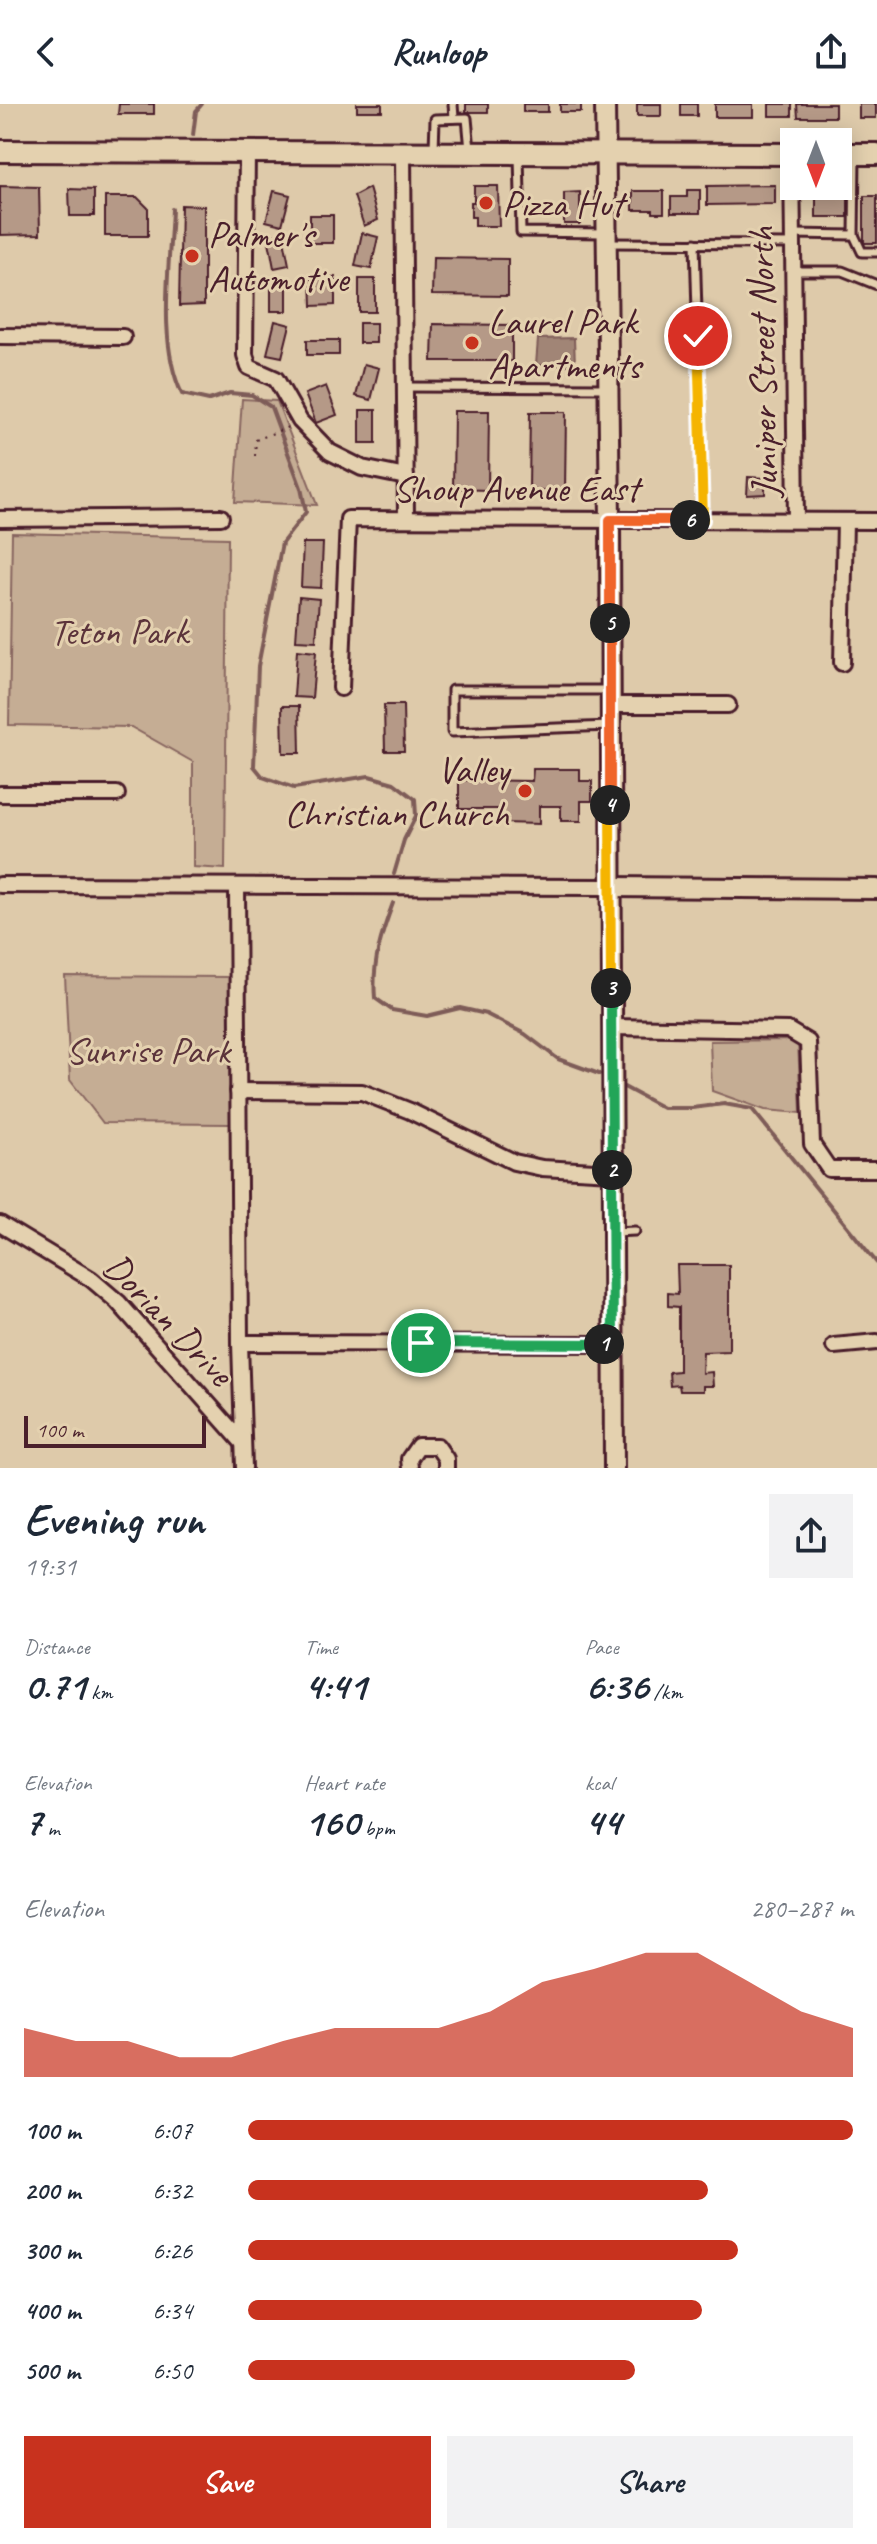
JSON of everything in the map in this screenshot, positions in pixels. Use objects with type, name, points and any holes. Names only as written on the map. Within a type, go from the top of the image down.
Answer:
[{"type":"main road","points":[[0,151],[780,154]]},
{"type":"main road","points":[[852,154],[877,154]]},
{"type":"street","points":[[605,104],[613,1344],[618,1415],[614,1468]]},
{"type":"street","points":[[247,152],[245,355],[249,367],[276,379],[300,421],[330,452],[362,468],[406,477]]},
{"type":"street","points":[[403,153],[406,519]]},
{"type":"street","name":"Juniper Street North","points":[[792,200],[796,520]]},
{"type":"street","points":[[0,336],[123,337]]},
{"type":"street","points":[[0,519],[221,517]]},
{"type":"street","name":"Shoup Avenue East","points":[[341,688],[348,519],[877,521]]},
{"type":"street","points":[[842,663],[845,521]]},
{"type":"street","points":[[609,697],[728,705]]},
{"type":"street","points":[[0,794],[117,794]]},
{"type":"street","points":[[0,885],[877,889]]},
{"type":"street","points":[[237,886],[240,1343],[244,1468]]},
{"type":"street","points":[[611,1027],[788,1030],[808,1042],[812,1144],[829,1169],[877,1169]]},
{"type":"street","points":[[238,1091],[362,1092],[410,1111],[514,1162],[542,1168],[612,1172]]},
{"type":"street","name":"Dorian Drive","points":[[0,1224],[91,1279],[118,1302],[243,1443]]},
{"type":"street","points":[[834,1346],[877,1342]]},
{"type":"street","points":[[240,1343],[613,1344]]},
{"type":"street","points":[[410,1468],[409,1459],[418,1446],[437,1446],[446,1459],[446,1468]]},
{"type":"lane","points":[[453,104],[454,118]]},
{"type":"lane","points":[[434,153],[435,119],[454,118],[467,118],[471,152]]},
{"type":"lane","points":[[519,153],[521,232],[695,243],[854,235]]},
{"type":"lane","points":[[851,200],[854,235],[862,252],[877,252]]},
{"type":"lane","points":[[695,243],[703,520]]},
{"type":"lane","points":[[792,271],[842,271],[877,285]]},
{"type":"lane","points":[[404,387],[607,388]]},
{"type":"lane","points":[[609,697],[452,690],[452,732],[610,726]]},
{"type":"lane","points":[[612,1233],[635,1231]]},
{"type":"path","points":[[255,456],[256,440],[276,431]]},
{"type":"green space","points":[[242,399],[277,401],[317,505],[235,502]]},
{"type":"green space","name":"Teton Park","points":[[12,533],[228,538],[225,869],[193,867],[193,762],[131,727],[9,725]]},
{"type":"green space","name":"Sunrise Park","points":[[65,976],[229,977],[230,1124],[103,1123],[70,1080]]},
{"type":"green space","points":[[798,1040],[801,1113],[765,1110],[712,1091],[710,1041]]},
{"type":"shaded area","points":[[574,338],[575,365],[536,365],[538,339]]},
{"type":"building","points":[[119,104],[154,104],[154,114],[118,114]]},
{"type":"building","points":[[357,104],[382,104],[382,111],[357,111]]},
{"type":"building","points":[[466,104],[488,104],[488,112],[466,112]]},
{"type":"building","points":[[523,104],[548,104],[548,112],[523,112]]},
{"type":"building","points":[[560,104],[581,104],[581,112],[560,112]]},
{"type":"building","points":[[637,104],[661,104],[661,116],[637,116]]},
{"type":"building","points":[[681,104],[697,104],[697,116],[681,116]]},
{"type":"building","points":[[715,104],[753,104],[753,117],[715,117]]},
{"type":"building","points":[[769,104],[792,104],[792,116],[769,116]]},
{"type":"building","points":[[797,104],[835,104],[835,117],[798,117]]},
{"type":"building","points":[[859,104],[876,104],[876,118],[859,118]]},
{"type":"building","points":[[775,185],[775,204],[707,205],[707,186]]},
{"type":"building","points":[[0,186],[39,187],[40,234],[0,235]]},
{"type":"building","points":[[474,186],[498,186],[499,226],[475,226],[475,217],[471,217]]},
{"type":"building","points":[[369,188],[378,220],[364,226],[354,196]]},
{"type":"building","points":[[69,189],[94,190],[94,216],[70,216]]},
{"type":"building","points":[[687,190],[700,190],[700,213],[671,213],[671,197],[687,197]]},
{"type":"building","points":[[274,191],[290,195],[282,225],[266,221]]},
{"type":"building","points":[[633,191],[664,191],[664,213],[633,210]]},
{"type":"building","points":[[580,192],[580,224],[564,224],[564,193]]},
{"type":"building","points":[[864,196],[877,196],[877,243],[864,243]]},
{"type":"building","points":[[105,197],[137,197],[148,208],[148,236],[105,236]]},
{"type":"building","points":[[816,200],[848,200],[848,217],[816,217]]},
{"type":"building","name":"Palmer's Automotive","points":[[181,205],[204,206],[204,305],[179,306]]},
{"type":"building","points":[[310,215],[333,215],[333,243],[310,243]]},
{"type":"building","points":[[362,233],[378,237],[371,269],[355,266]]},
{"type":"building","points":[[283,234],[289,265],[274,268],[268,236]]},
{"type":"building","name":"Laurel Park Apartments","points":[[433,258],[508,259],[508,296],[432,295]]},
{"type":"building","points":[[311,277],[335,277],[335,305],[312,306]]},
{"type":"building","points":[[271,279],[287,279],[287,311],[271,311]]},
{"type":"building","points":[[359,279],[375,279],[375,312],[359,312]]},
{"type":"building","points":[[275,321],[290,325],[282,357],[267,354]]},
{"type":"building","points":[[359,323],[376,323],[376,343],[359,343]]},
{"type":"building","name":"Laurel Park Apartments","points":[[433,324],[512,325],[512,361],[432,361]]},
{"type":"building","points":[[307,340],[339,340],[339,355],[307,355]]},
{"type":"building","points":[[364,364],[379,368],[371,400],[356,396]]},
{"type":"building","points":[[326,386],[337,415],[316,423],[305,394]]},
{"type":"building","points":[[360,410],[376,410],[376,443],[360,443]]},
{"type":"building","name":"Laurel Park Apartments","points":[[454,411],[489,411],[488,490],[453,489]]},
{"type":"building","name":"Laurel Park Apartments","points":[[530,412],[566,412],[565,491],[529,490]]},
{"type":"building","points":[[748,477],[765,478],[765,494],[747,495]]},
{"type":"building","points":[[303,543],[323,543],[321,588],[301,587]]},
{"type":"building","points":[[299,597],[319,599],[316,641],[296,640]]},
{"type":"building","points":[[297,650],[316,652],[312,698],[294,697]]},
{"type":"building","points":[[384,705],[403,705],[404,751],[385,751]]},
{"type":"building","points":[[282,706],[299,706],[300,753],[283,753]]},
{"type":"building","name":"Valley Christian Church","points":[[533,769],[580,769],[580,781],[592,781],[592,801],[581,801],[581,821],[561,821],[561,806],[539,806],[539,824],[503,823],[503,809],[459,809],[459,780],[532,781]]},
{"type":"building","points":[[677,1265],[729,1265],[729,1351],[703,1352],[702,1373],[712,1372],[713,1386],[703,1386],[703,1391],[680,1391],[679,1385],[670,1386],[669,1372],[679,1371],[679,1307],[668,1306],[668,1293],[678,1294]]},
{"type":"waterway","points":[[193,135],[196,111],[202,104]]},
{"type":"waterway","points":[[172,209],[167,328],[174,374],[182,394],[209,400],[230,393],[252,395],[271,407],[301,488],[306,512],[282,543],[258,666],[254,766],[263,777],[294,788],[369,776],[394,783],[415,799],[416,816],[404,840],[394,874]]},
{"type":"waterway","points":[[393,903],[378,949],[375,998],[392,1010],[427,1016],[460,1008],[486,1014],[525,1034],[558,1059],[599,1074]]},
{"type":"waterway","points":[[624,1087],[663,1108],[724,1104],[752,1109],[877,1263]]},
{"type":"place","name":"Pizza Hut","points":[[486,203]]},
{"type":"place","name":"Palmer's Automotive","points":[[192,256]]},
{"type":"place","name":"Laurel Park Apartments","points":[[472,343]]},
{"type":"place","name":"Valley Christian Church","points":[[525,791]]},
{"type":"route","points":[[421,1343],[613,1344],[610,520],[703,520],[698,336]]}]
